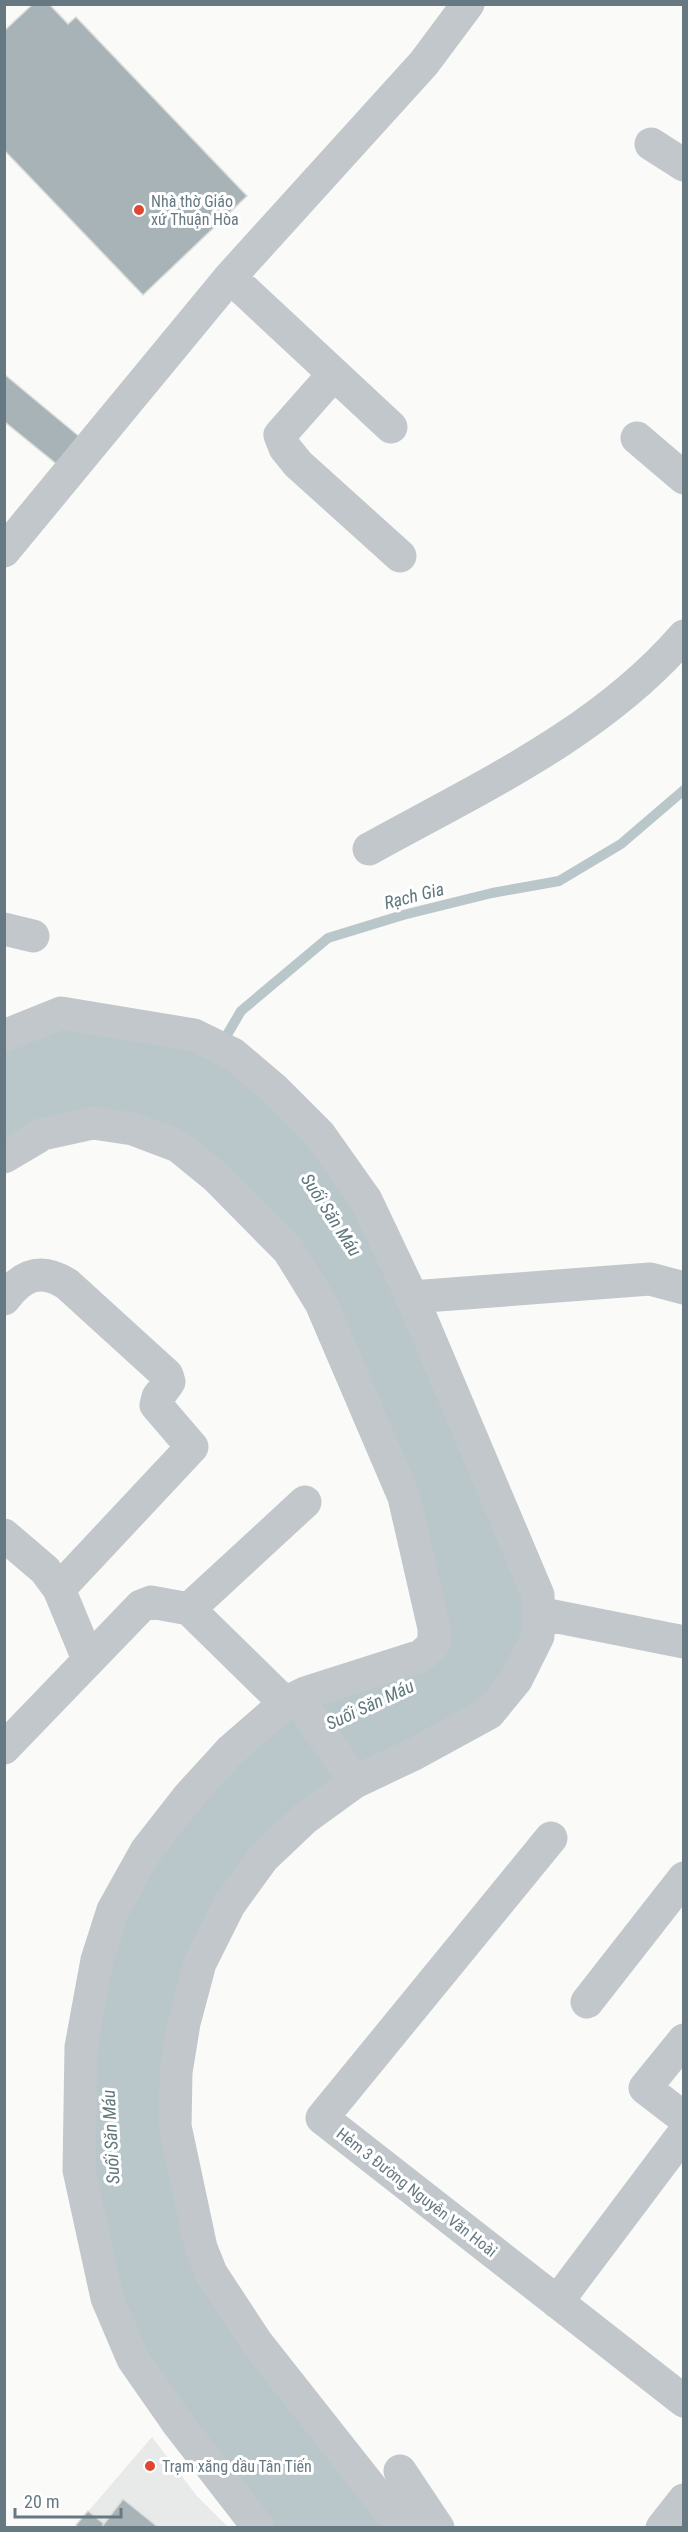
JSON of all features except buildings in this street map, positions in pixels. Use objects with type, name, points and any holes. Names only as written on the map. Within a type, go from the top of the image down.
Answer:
[{"type":"street","points":[[4,551],[230,277],[424,63],[468,4]]},
{"type":"street","points":[[651,144],[684,165]]},
{"type":"street","points":[[230,277],[391,427]]},
{"type":"street","points":[[333,375],[280,435],[285,448],[298,464],[400,556]]},
{"type":"street","points":[[637,438],[684,478]]},
{"type":"street","points":[[369,849],[568,736],[641,680],[684,636]]},
{"type":"street","points":[[4,1036],[61,1013],[194,1035],[233,1054],[273,1088],[320,1135],[366,1200],[412,1296],[538,1595],[538,1636],[516,1680],[489,1713],[414,1754],[355,1782],[304,1819],[263,1858],[229,1905],[200,1963],[184,2023],[176,2072],[176,2126],[201,2248],[211,2273],[257,2343],[403,2528]]},
{"type":"street","points":[[4,1157],[43,1134],[93,1123],[133,1129],[178,1146],[216,1177],[289,1251],[321,1304],[404,1497],[434,1628],[434,1644],[421,1656],[291,1700],[230,1751],[189,1796],[146,1851],[113,1910],[97,1960],[81,2047],[79,2170],[107,2298],[133,2359],[179,2425],[259,2528]]},
{"type":"street","points":[[4,1299],[20,1281],[29,1276],[49,1275],[66,1284],[167,1375],[168,1382],[158,1397],[156,1405],[192,1447],[59,1589]]},
{"type":"street","points":[[412,1296],[650,1279],[684,1288]]},
{"type":"street","points":[[189,1610],[304,1502]]},
{"type":"street","points":[[4,1535],[45,1570],[59,1589],[88,1659]]},
{"type":"street","points":[[4,1748],[88,1659],[145,1603],[151,1602],[189,1610],[291,1700],[355,1782]]},
{"type":"street","points":[[538,1612],[684,1642]]},
{"type":"street","name":"Hẻm 3 Đường Nguyễn Văn Hoài","points":[[551,1838],[322,2118],[684,2401]]},
{"type":"street","points":[[587,2002],[684,1878]]},
{"type":"street","points":[[684,2040],[645,2088],[684,2118]]},
{"type":"street","points":[[557,2302],[684,2133]]},
{"type":"street","points":[[400,2471],[438,2528]]},
{"type":"street","points":[[662,2528],[684,2500]]},
{"type":"shaded area","name":"Trạm xăng dầu Tân Tiến","points":[[152,2437],[196,2495],[228,2527],[74,2528]]},
{"type":"water","name":"Suối Săn Máu","points":[[63,1027],[188,1048],[227,1066],[309,1145],[353,1202],[525,1596],[526,1633],[508,1671],[480,1703],[216,1900],[174,2189],[389,2527],[276,2527],[186,2413],[144,2352],[119,2298],[91,2169],[94,2043],[109,1965],[126,1913],[158,1857],[235,1764],[291,1714],[445,1651],[333,1299],[182,1135],[5,1142],[5,1051]]},
{"type":"waterway","name":"Rạch Gia","points":[[221,1045],[241,1011],[328,938],[403,915],[492,893],[559,881],[621,844],[684,790]]},
{"type":"place","name":"Nhà thờ Giáo xứ Thuận Hòa","points":[[139,210]]},
{"type":"place","name":"Trạm xăng dầu Tân Tiến","points":[[150,2466]]}]
